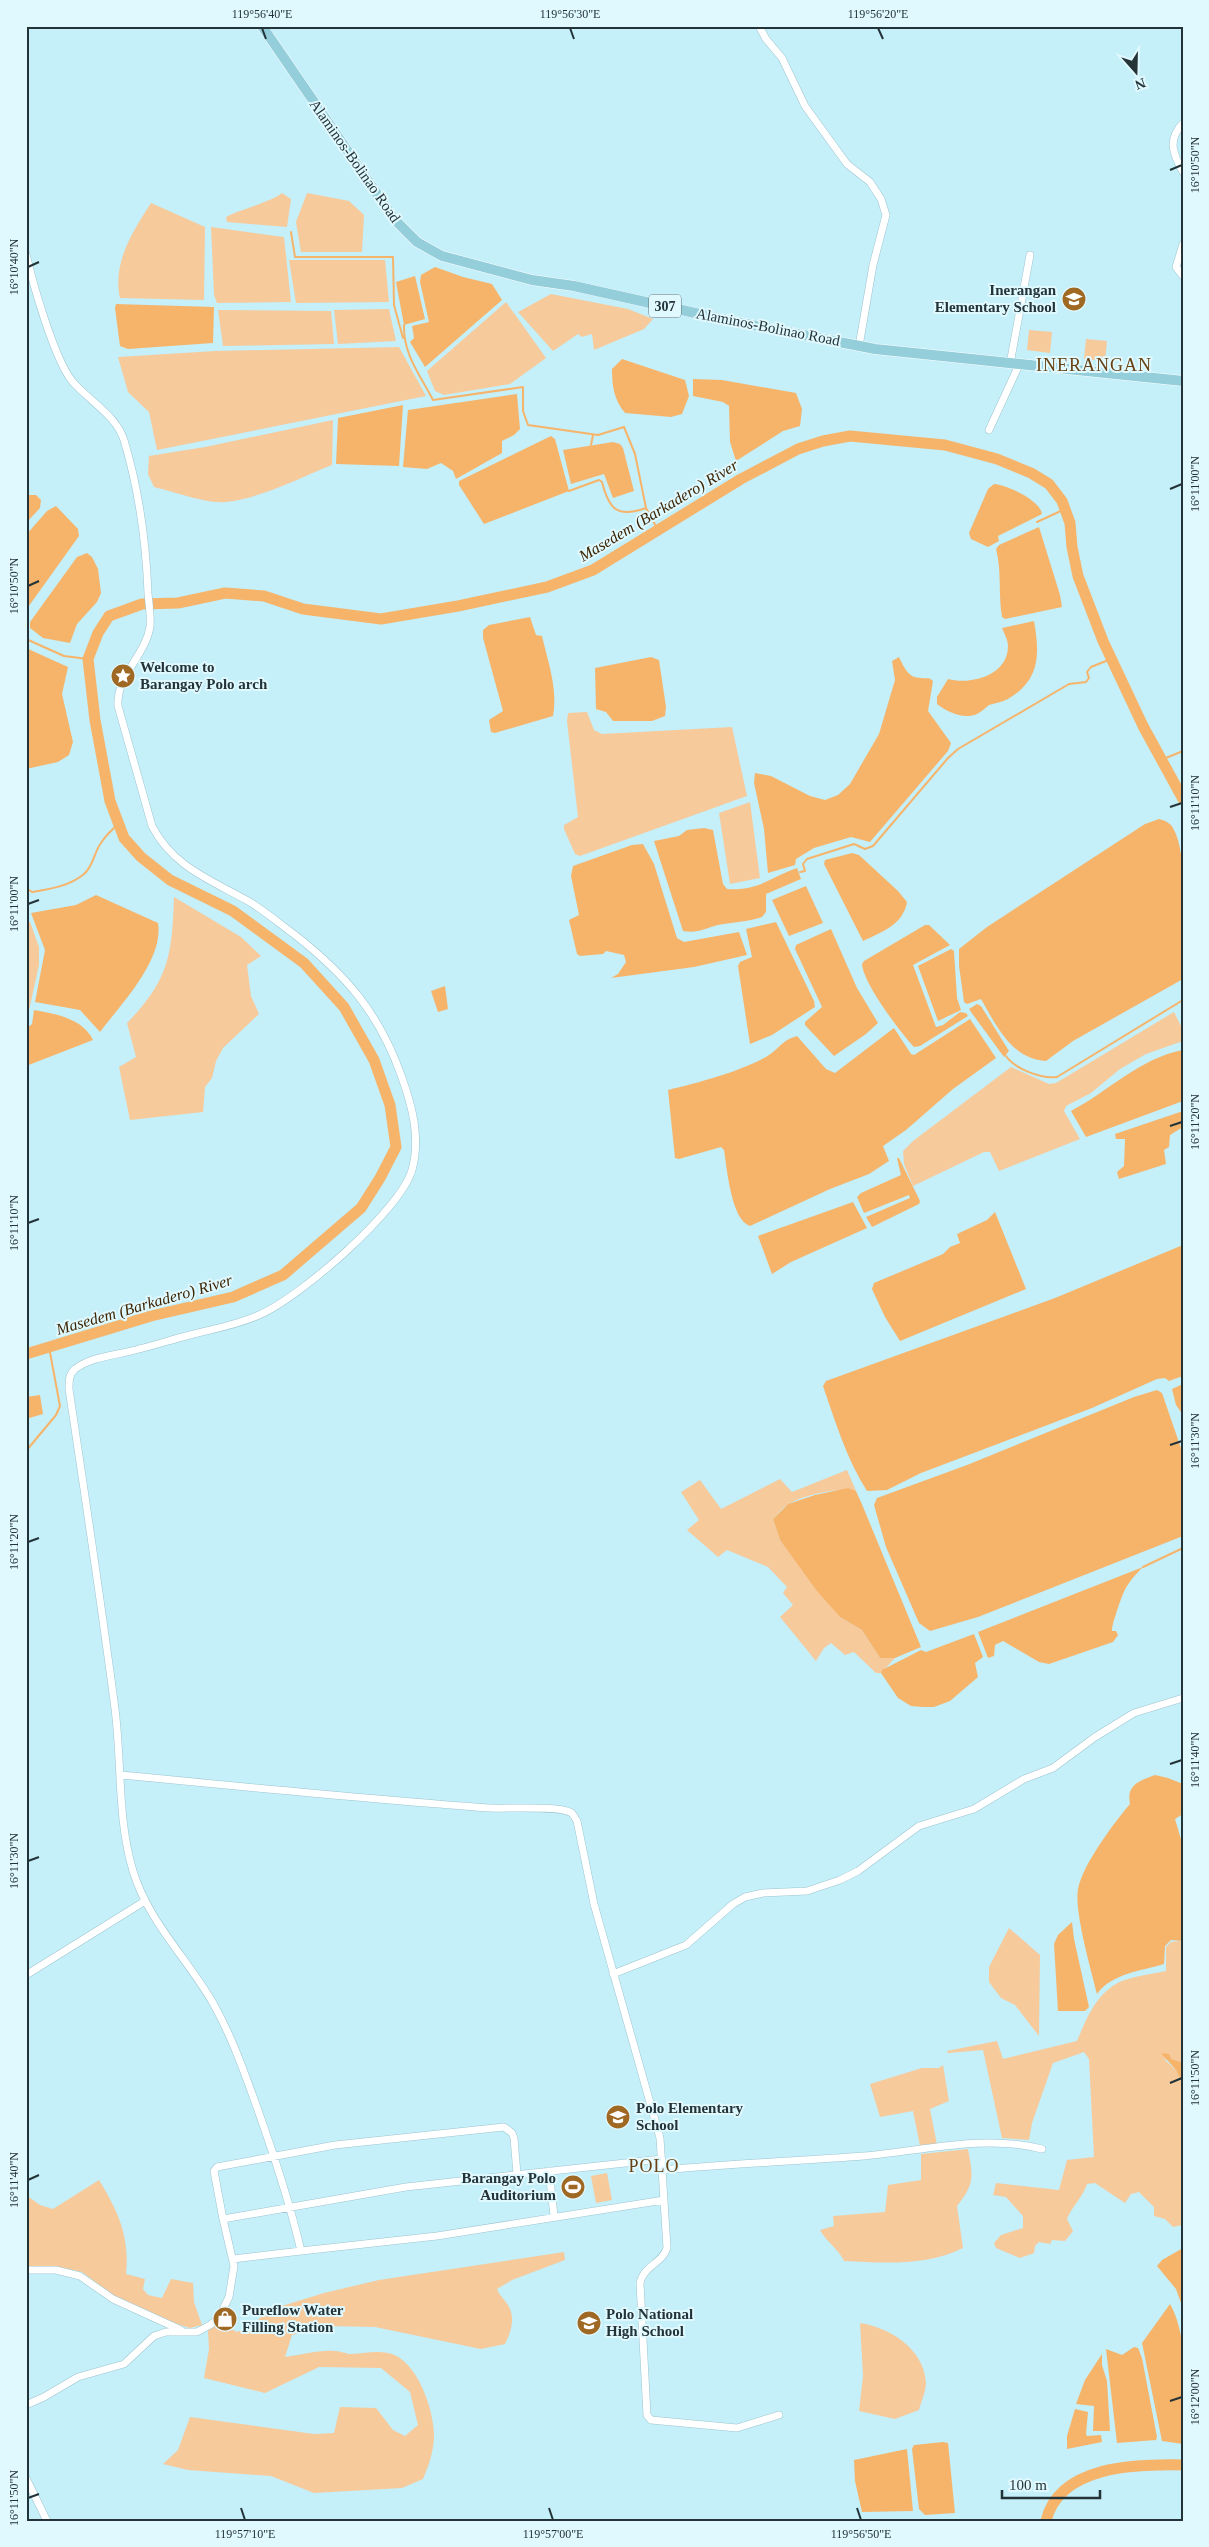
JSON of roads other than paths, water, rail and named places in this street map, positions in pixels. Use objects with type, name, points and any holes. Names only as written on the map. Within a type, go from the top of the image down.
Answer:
[{"type":"main road","name":"Alaminos-Bolinao Road","points":[[262,26],[394,220],[429,251],[532,280],[574,286],[722,319],[782,329],[858,346],[1014,365],[1116,373],[1183,381]]},
{"type":"street","points":[[759,26],[766,39],[782,58],[805,106],[847,164],[870,182],[885,207],[886,215],[873,265],[858,346]]},
{"type":"street","points":[[1183,123],[1173,135],[1172,141],[1175,158],[1183,172]]},
{"type":"street","points":[[1183,244],[1176,266],[1183,276]]},
{"type":"street","points":[[26,254],[38,296],[61,362],[72,380],[116,425],[123,438],[140,507],[150,627],[119,690],[118,706],[146,810],[158,839],[173,856],[196,874],[248,901],[274,919],[327,961],[347,981],[372,1011],[392,1049],[409,1101],[416,1142],[415,1160],[409,1180],[390,1207],[341,1257],[277,1305],[260,1315],[236,1323],[97,1359],[73,1370],[69,1377],[69,1389],[96,1557],[121,1775],[122,1820],[127,1846],[145,1901],[212,2001],[229,2034],[274,2155],[290,2206],[301,2251]]},
{"type":"street","points":[[989,430],[1014,365],[1030,255]]},
{"type":"street","points":[[613,1974],[686,1945],[733,1904],[746,1897],[763,1893],[807,1891],[840,1880],[858,1871],[919,1826],[974,1809],[1024,1779],[1053,1768],[1095,1737],[1134,1713],[1183,1698]]},
{"type":"street","points":[[121,1775],[293,1793],[491,1808],[568,1811],[577,1822],[594,1904],[651,2102],[662,2159],[667,2248],[665,2254],[647,2268],[640,2283],[647,2415],[651,2420],[737,2428],[779,2415]]},
{"type":"street","points":[[26,1975],[145,1901]]},
{"type":"street","points":[[26,2405],[78,2377],[124,2364],[154,2336],[204,2330],[218,2319],[229,2297],[233,2259],[223,2219],[215,2169],[274,2155],[336,2145],[504,2127],[512,2133],[514,2138],[517,2174]]},
{"type":"street","points":[[663,2170],[862,2156],[1000,2142],[1042,2149]]},
{"type":"street","points":[[223,2219],[406,2187],[662,2159]]},
{"type":"street","points":[[549,2171],[554,2216]]},
{"type":"street","points":[[233,2259],[383,2243],[664,2200]]},
{"type":"street","points":[[26,2270],[56,2270],[80,2276],[113,2299],[184,2332]]},
{"type":"street","points":[[26,2478],[46,2521]]},
{"type":"waterway","points":[[291,232],[295,257],[393,257],[394,305],[403,338]]},
{"type":"waterway","points":[[404,325],[404,336],[409,355],[433,400],[523,387],[523,411],[528,425],[598,435],[624,427],[635,454],[646,508],[658,530]]},
{"type":"waterway","points":[[591,445],[593,435]]},
{"type":"waterway","name":"Masedem (Barkadero) River","points":[[26,1354],[151,1316],[233,1297],[283,1275],[361,1208],[380,1178],[396,1147],[390,1105],[374,1060],[344,1007],[304,963],[233,911],[170,880],[141,857],[124,838],[110,801],[95,720],[88,659],[98,633],[109,616],[142,604],[178,603],[225,593],[264,596],[303,609],[381,619],[458,606],[547,587],[593,570],[741,479],[798,449],[823,441],[850,436],[945,445],[997,459],[1031,473],[1049,484],[1062,501],[1070,523],[1072,547],[1078,576],[1103,641],[1143,726],[1183,799]]},
{"type":"waterway","points":[[569,491],[599,480],[602,482],[608,499],[616,509],[628,512],[646,508]]},
{"type":"waterway","points":[[1037,522],[1065,509]]},
{"type":"waterway","points":[[26,639],[64,656],[88,659]]},
{"type":"waterway","points":[[800,872],[805,871],[803,864],[807,859],[854,844],[865,849],[873,846],[948,758],[958,749],[1069,684],[1086,682],[1089,678],[1087,672],[1091,667],[1111,659]]},
{"type":"waterway","points":[[1161,760],[1183,751]]},
{"type":"waterway","points":[[26,888],[32,892],[46,890],[66,884],[84,874],[92,863],[103,840],[117,825]]},
{"type":"waterway","points":[[1006,1056],[1022,1069],[1036,1075],[1057,1077],[1183,1000]]},
{"type":"waterway","points":[[26,1451],[56,1415],[60,1406],[49,1347]]},
{"type":"waterway","points":[[1143,1567],[1183,1548]]},
{"type":"waterway","name":"Masedem (Barkadero) River","points":[[1046,2521],[1054,2502],[1066,2488],[1083,2478],[1102,2472],[1144,2465],[1183,2465]]},
{"type":"place","name":"Inerangan Elementary School","points":[[1074,299]]},
{"type":"place","name":"Welcome to Barangay Polo arch","points":[[123,676]]},
{"type":"place","name":"Polo Elementary School","points":[[618,2117]]},
{"type":"place","name":"Barangay Polo Auditorium","points":[[573,2187]]},
{"type":"place","name":"Pureflow Water Filling Station","points":[[225,2319]]},
{"type":"place","name":"Polo National High School","points":[[589,2323]]},
{"type":"district","name":"INERANGAN","points":[[1094,365]]},
{"type":"district","name":"POLO","points":[[654,2166]]}]
